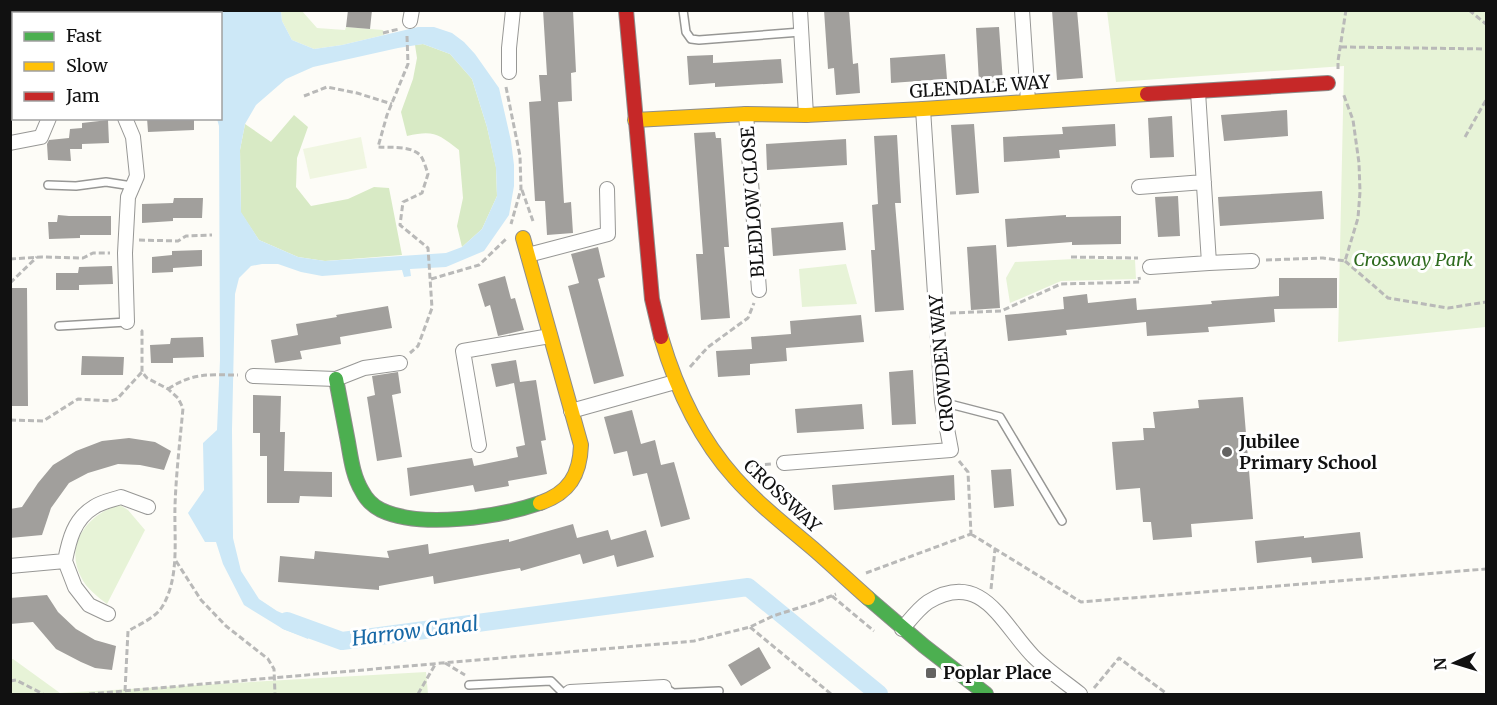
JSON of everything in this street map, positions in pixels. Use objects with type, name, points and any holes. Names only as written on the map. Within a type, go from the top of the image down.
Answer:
[{"type":"street","points":[[507,78],[513,10]]},
{"type":"street","name":"CROSSWAY","points":[[626,10],[652,299],[657,327],[675,382],[697,426],[725,468],[754,498],[902,629],[986,694]]},
{"type":"street","points":[[800,10],[806,115]]},
{"type":"street","points":[[1022,10],[1028,101]]},
{"type":"street","name":"GLENDALE WAY","points":[[635,120],[923,109],[1328,83]]},
{"type":"street","points":[[1198,92],[1209,263]]},
{"type":"street","name":"CROWDEN WAY","points":[[784,463],[951,450],[942,402],[923,109]]},
{"type":"street","name":"BLEDLOW CLOSE","points":[[746,114],[759,290]]},
{"type":"street","points":[[10,143],[41,137],[48,120]]},
{"type":"street","points":[[126,120],[133,137],[137,176],[128,197],[125,246],[128,322]]},
{"type":"street","points":[[1139,187],[1204,182]]},
{"type":"street","points":[[528,255],[608,234],[607,189]]},
{"type":"street","points":[[336,379],[358,485],[371,504],[390,515],[434,519],[479,517],[526,507],[550,500],[558,495],[572,482],[580,464],[581,445],[523,238]]},
{"type":"street","points":[[1144,268],[1252,261]]},
{"type":"street","points":[[478,445],[463,351],[550,336]]},
{"type":"street","points":[[253,375],[336,379],[364,368],[400,363]]},
{"type":"street","points":[[571,411],[675,382]]},
{"type":"street","points":[[108,614],[89,605],[75,587],[65,561],[69,541],[79,520],[94,506],[121,496],[148,507]]},
{"type":"street","points":[[10,566],[65,561]]},
{"type":"street","points":[[902,629],[927,603],[952,592],[970,592],[988,602],[1034,656],[1080,694]]},
{"type":"street","points":[[568,694],[570,692],[664,687]]},
{"type":"lane","points":[[683,10],[686,32],[691,39],[801,32]]},
{"type":"lane","points":[[48,185],[76,186],[106,182],[133,186]]},
{"type":"lane","points":[[59,326],[128,322]]},
{"type":"lane","points":[[942,402],[1000,417],[1062,521]]},
{"type":"lane","points":[[469,685],[551,681],[564,694]]},
{"type":"lane","points":[[664,687],[673,693],[719,691]]},
{"type":"path","points":[[1338,71],[1346,10]]},
{"type":"path","points":[[1469,10],[1486,24]]},
{"type":"path","points":[[400,363],[418,346],[432,308],[428,248],[400,225],[403,202],[422,193],[429,174],[422,157],[415,152],[405,148],[378,147],[408,64],[410,22]]},
{"type":"path","points":[[383,33],[397,30]]},
{"type":"path","points":[[1341,47],[1486,49]]},
{"type":"path","points":[[507,78],[520,156],[521,189],[510,227]]},
{"type":"path","points":[[304,96],[327,87],[392,104]]},
{"type":"path","points":[[1342,91],[1353,120],[1359,163],[1360,192],[1358,218],[1345,261]]},
{"type":"path","points":[[1465,137],[1486,100]]},
{"type":"path","points":[[521,189],[534,225]]},
{"type":"path","points":[[10,259],[83,258],[93,253],[125,246],[178,241],[186,236],[212,235]]},
{"type":"path","points":[[431,279],[479,265],[508,237]]},
{"type":"path","points":[[10,283],[38,257]]},
{"type":"path","points":[[937,313],[1001,311],[1061,284],[1140,282],[1144,268],[1138,257],[1071,257]]},
{"type":"path","points":[[1252,261],[1323,258],[1345,261],[1388,298],[1448,308],[1486,302]]},
{"type":"path","points":[[689,368],[708,347],[748,318]]},
{"type":"path","points":[[125,691],[129,631],[161,609],[168,596],[175,559],[175,506],[183,408],[178,398],[168,389],[147,378],[142,372],[142,331],[128,322]]},
{"type":"path","points":[[10,420],[43,421],[78,399],[111,401],[117,399],[142,372]]},
{"type":"path","points":[[168,389],[197,375],[253,375]]},
{"type":"path","points":[[959,460],[968,472],[971,534]]},
{"type":"path","points":[[725,468],[784,463]]},
{"type":"path","points":[[971,534],[1081,602],[1486,569]]},
{"type":"path","points":[[864,574],[971,534]]},
{"type":"path","points":[[988,602],[995,549]]},
{"type":"path","points":[[175,559],[209,609],[226,626],[268,659],[274,669],[276,694]]},
{"type":"path","points":[[89,694],[694,641],[750,627],[773,616],[838,593]]},
{"type":"path","points":[[750,627],[831,694]]},
{"type":"path","points":[[1089,694],[1119,658],[1167,694]]},
{"type":"path","points":[[443,662],[465,675],[469,685]]},
{"type":"path","points":[[418,694],[436,663]]},
{"type":"path","points":[[10,681],[16,680],[43,694]]},
{"type":"green space","points":[[281,11],[302,11],[317,28],[345,30],[346,27],[383,30],[384,35],[314,49],[292,40],[282,21]]},
{"type":"green space","name":"Crossway Park","points":[[1107,11],[1486,11],[1486,327],[1338,342],[1344,66],[1116,82]]},
{"type":"green space","points":[[423,44],[450,54],[472,79],[487,127],[496,167],[497,196],[482,229],[462,247],[457,226],[463,198],[459,150],[435,135],[424,133],[407,136],[401,112],[413,79],[417,58],[415,45]]},
{"type":"green space","points":[[294,115],[308,127],[297,158],[296,187],[311,206],[348,199],[374,187],[389,188],[402,255],[325,261],[298,257],[259,240],[241,213],[240,150],[245,124],[271,142]]},
{"type":"green space","points":[[361,137],[367,168],[310,179],[303,149]]},
{"type":"green space","points":[[1074,259],[1135,260],[1136,279],[1061,281],[1010,303],[1006,278],[1015,262]]},
{"type":"green space","points":[[846,264],[857,304],[802,307],[799,269]]},
{"type":"green space","points":[[120,505],[128,510],[145,530],[107,604],[83,581],[76,565],[75,553],[77,542],[89,523],[108,509]]},
{"type":"green space","points":[[11,659],[60,693],[426,672],[428,694],[11,694]]},
{"type":"water","points":[[281,11],[282,21],[292,40],[314,49],[342,45],[418,27],[434,27],[452,33],[475,54],[499,88],[511,141],[514,186],[509,215],[484,251],[446,267],[410,269],[411,276],[404,277],[402,270],[322,276],[278,264],[262,264],[251,266],[239,278],[235,294],[232,430],[233,538],[241,571],[259,599],[277,611],[312,626],[308,639],[283,629],[244,605],[223,564],[216,542],[205,542],[188,513],[204,490],[203,443],[217,430],[220,360],[217,120],[222,120],[222,12]],"holes":[[[423,44],[450,54],[472,79],[487,127],[496,168],[497,196],[482,229],[462,247],[446,253],[325,261],[298,257],[259,240],[241,212],[240,150],[245,124],[256,105],[286,79],[313,67]]]},
{"type":"building","points":[[348,10],[372,10],[370,29],[346,27]]},
{"type":"building","points":[[543,10],[573,10],[576,72],[571,73],[572,101],[558,102],[564,203],[571,202],[573,233],[547,235],[545,201],[535,201],[529,102],[541,101],[539,75],[547,75]]},
{"type":"building","points":[[824,10],[849,10],[853,64],[858,63],[860,93],[836,95],[834,68],[828,69]]},
{"type":"building","points":[[1052,10],[1077,10],[1083,78],[1057,80]]},
{"type":"building","points":[[999,27],[1003,82],[979,83],[976,28]]},
{"type":"building","points":[[945,54],[947,79],[891,83],[890,58]]},
{"type":"building","points":[[713,55],[713,63],[781,59],[783,83],[715,87],[715,83],[689,85],[687,56]]},
{"type":"building","points":[[1287,110],[1288,136],[1224,141],[1221,115]]},
{"type":"building","points":[[1172,116],[1174,157],[1150,158],[1148,118]]},
{"type":"building","points":[[108,120],[109,143],[82,144],[82,149],[70,149],[71,161],[48,160],[49,140],[69,138],[70,129],[82,128],[82,123]]},
{"type":"building","points":[[147,120],[194,120],[194,130],[148,132]]},
{"type":"building","points":[[974,124],[979,193],[956,195],[951,125]]},
{"type":"building","points":[[1115,124],[1116,146],[1059,150],[1060,158],[1004,162],[1003,137],[1063,134],[1062,127]]},
{"type":"building","points":[[715,132],[716,138],[721,138],[729,247],[724,247],[730,318],[701,320],[696,254],[703,254],[694,133]]},
{"type":"building","points":[[897,135],[901,203],[895,203],[904,310],[875,312],[871,250],[875,250],[872,205],[878,204],[874,136]]},
{"type":"building","points":[[846,139],[847,165],[767,170],[766,144]]},
{"type":"building","points":[[1322,191],[1324,219],[1220,226],[1218,197]]},
{"type":"building","points":[[1178,196],[1180,236],[1158,237],[1155,197]]},
{"type":"building","points":[[174,198],[203,198],[202,218],[173,218],[173,221],[142,223],[142,204],[173,203]]},
{"type":"building","points":[[58,215],[111,216],[111,235],[80,235],[80,238],[49,239],[48,222],[57,222]]},
{"type":"building","points":[[1066,215],[1066,217],[1121,216],[1121,244],[1072,245],[1072,242],[1007,247],[1005,219]]},
{"type":"building","points":[[843,222],[846,250],[773,256],[771,228]]},
{"type":"building","points":[[996,245],[1000,308],[971,310],[967,247]]},
{"type":"building","points":[[598,247],[605,277],[598,279],[624,376],[594,384],[568,286],[579,283],[571,254]]},
{"type":"building","points":[[202,250],[202,266],[173,268],[173,272],[152,273],[152,257],[172,255],[172,251]]},
{"type":"building","points":[[112,266],[113,284],[79,285],[79,290],[56,290],[56,273],[78,273],[79,267]]},
{"type":"building","points":[[505,276],[511,299],[515,298],[524,330],[498,336],[490,305],[485,307],[478,284]]},
{"type":"building","points":[[1279,278],[1337,278],[1337,308],[1274,309],[1275,322],[1208,327],[1209,332],[1147,336],[1146,322],[1066,330],[1067,335],[1008,341],[1005,315],[1064,309],[1063,297],[1087,294],[1088,303],[1136,298],[1137,310],[1212,304],[1211,301],[1279,296]]},
{"type":"building","points":[[10,288],[27,288],[28,406],[10,406]]},
{"type":"building","points":[[388,306],[392,328],[340,337],[341,344],[300,351],[302,359],[275,363],[271,340],[298,335],[296,324]]},
{"type":"building","points":[[861,315],[864,342],[786,348],[787,361],[750,364],[750,375],[718,377],[716,351],[752,349],[751,337],[791,334],[790,321]]},
{"type":"building","points":[[203,337],[204,357],[173,358],[173,363],[151,363],[150,345],[170,344],[171,338]]},
{"type":"building","points":[[82,356],[124,357],[123,375],[81,375]]},
{"type":"building","points":[[516,360],[520,382],[536,380],[546,440],[541,441],[547,474],[508,481],[509,486],[475,492],[473,485],[410,496],[407,468],[472,458],[474,466],[518,457],[516,447],[525,445],[514,383],[496,387],[491,364]]},
{"type":"building","points":[[913,370],[916,424],[892,425],[889,372]]},
{"type":"building","points":[[398,372],[401,393],[392,395],[402,457],[377,461],[367,397],[375,395],[372,376]]},
{"type":"building","points":[[253,395],[281,396],[280,432],[285,432],[284,471],[332,472],[332,497],[300,496],[299,503],[267,503],[267,456],[260,456],[260,433],[253,433]]},
{"type":"building","points":[[1243,397],[1253,519],[1191,524],[1192,537],[1153,540],[1151,522],[1143,522],[1140,488],[1116,490],[1112,442],[1144,440],[1143,428],[1155,428],[1153,412],[1199,408],[1198,400]]},
{"type":"building","points":[[862,404],[864,429],[797,433],[795,409]]},
{"type":"building","points":[[632,410],[641,444],[655,440],[661,465],[674,462],[690,519],[661,527],[647,473],[633,476],[627,451],[614,454],[604,417]]},
{"type":"building","points":[[129,438],[155,442],[171,451],[164,470],[140,465],[118,464],[88,473],[69,483],[51,508],[42,535],[10,538],[10,509],[22,507],[53,465],[76,451],[102,441]]},
{"type":"building","points":[[1011,469],[1014,506],[994,508],[991,470]]},
{"type":"building","points":[[954,475],[955,500],[834,510],[832,485]]},
{"type":"building","points":[[573,524],[577,538],[608,530],[611,540],[646,530],[654,557],[617,567],[614,555],[583,564],[580,554],[521,571],[520,568],[434,584],[433,576],[379,586],[379,590],[278,582],[280,556],[314,559],[315,551],[389,558],[387,551],[428,544],[429,554],[509,539],[509,542]]},
{"type":"building","points":[[1360,532],[1363,558],[1312,563],[1311,557],[1257,563],[1255,541]]},
{"type":"building","points":[[47,595],[58,612],[76,629],[95,640],[116,646],[112,670],[95,668],[56,649],[33,622],[10,624],[10,598]]},
{"type":"building","points":[[759,647],[771,668],[741,686],[728,665]]},
{"type":"waterway","name":"Harrow Canal","points":[[287,621],[342,641],[748,587],[879,694]]},
{"type":"traffic: fast","points":[[336,379],[354,473],[366,497],[381,510],[398,516],[438,520],[503,513],[540,503]]},
{"type":"traffic: fast","points":[[868,598],[924,646],[986,694]]},
{"type":"traffic: slow","points":[[635,120],[746,114],[806,115],[1147,94]]},
{"type":"traffic: slow","points":[[523,238],[581,445],[578,465],[571,482],[558,494],[540,503]]},
{"type":"traffic: slow","points":[[661,337],[690,412],[722,463],[754,498],[868,598]]},
{"type":"traffic: jam","points":[[626,10],[652,299],[661,337]]},
{"type":"traffic: jam","points":[[1147,94],[1328,83]]},
{"type":"place","name":"Jubilee Primary School","points":[[1227,452]]},
{"type":"place","name":"Poplar Place","points":[[931,673]]}]
